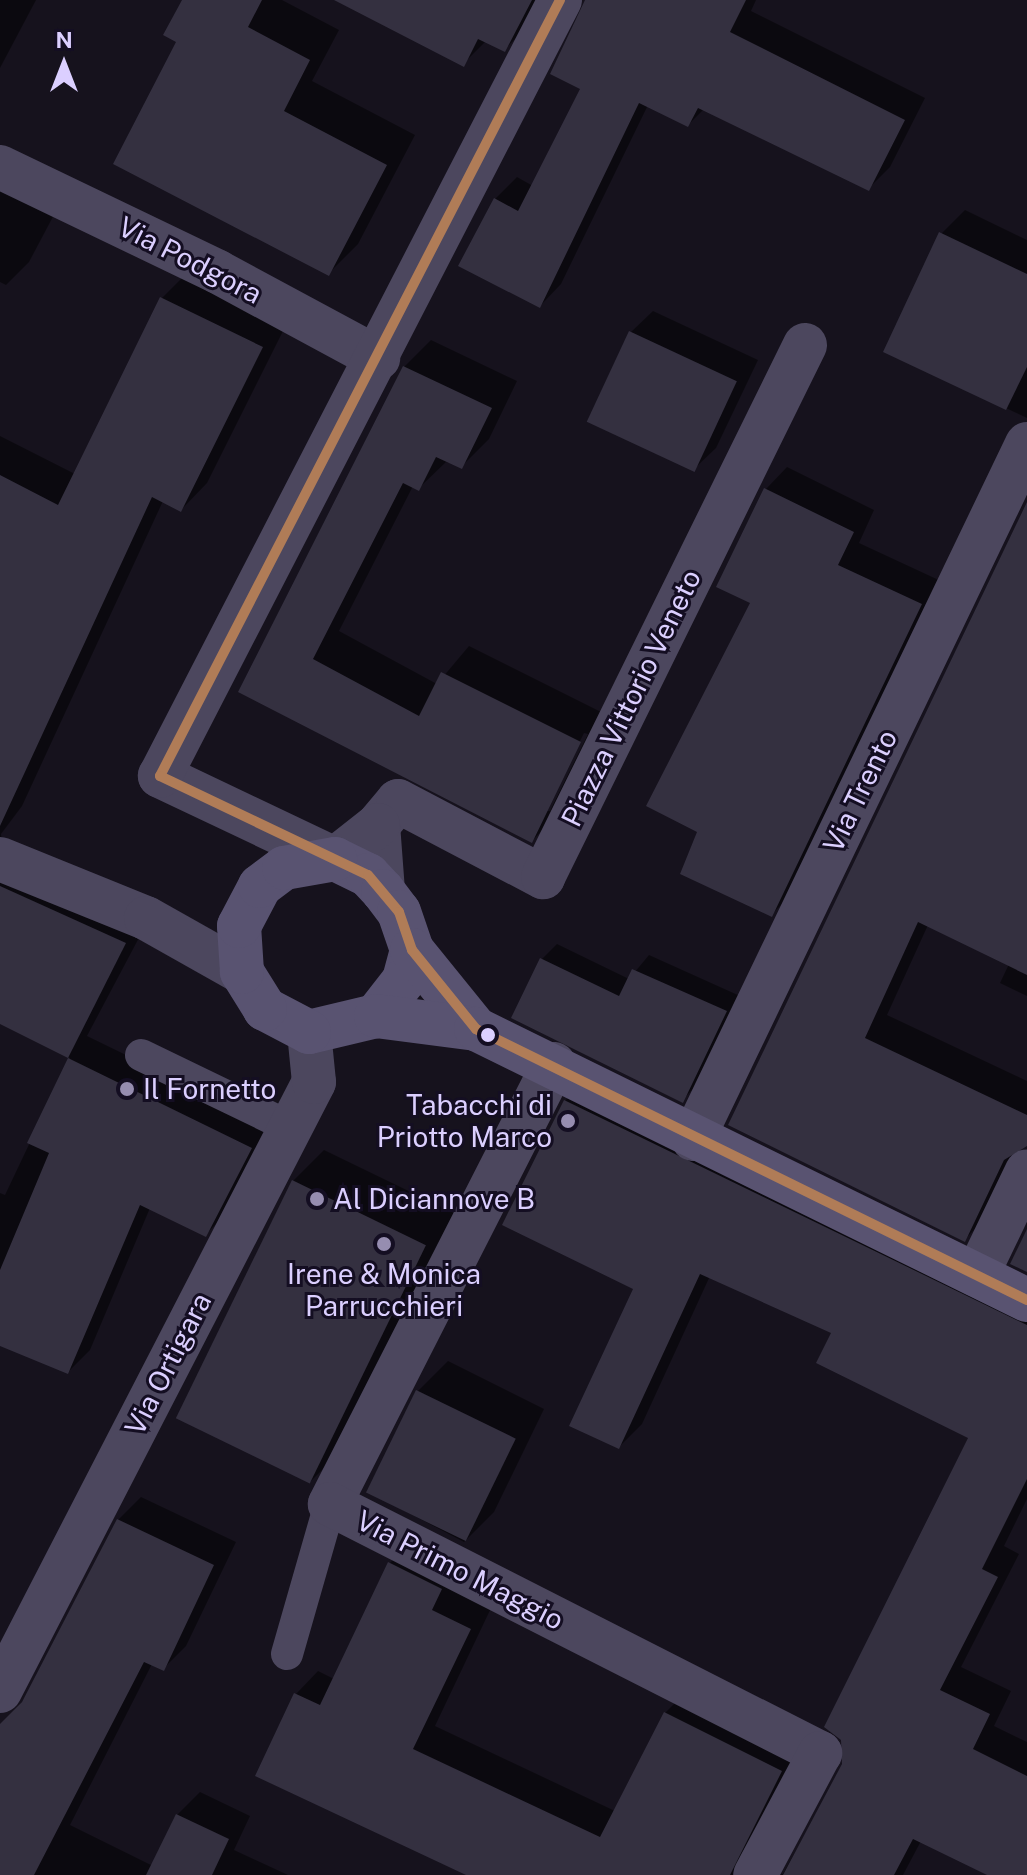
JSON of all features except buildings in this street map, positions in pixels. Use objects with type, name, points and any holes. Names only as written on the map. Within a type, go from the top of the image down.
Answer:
[{"type":"street","points":[[476,1029],[412,950],[399,912],[368,875],[160,776],[560,0]]},
{"type":"street","name":"Via Podgora","points":[[0,167],[218,272],[378,358]]},
{"type":"street","name":"Piazza Vittorio Veneto","points":[[309,1032],[265,1009],[242,972],[239,926],[260,886],[284,868],[335,859],[378,825],[398,801],[543,877],[805,345]]},
{"type":"street","name":"Via Trento","points":[[693,1139],[1027,444]]},
{"type":"street","points":[[378,825],[383,891]]},
{"type":"street","points":[[0,859],[146,918],[242,972]]},
{"type":"street","points":[[376,1016],[396,994],[412,950]]},
{"type":"street","points":[[309,1032],[376,1016],[476,1029],[554,1064],[693,1139],[1027,1300]]},
{"type":"street","name":"Via Ortigara","points":[[0,1691],[314,1082],[309,1032]]},
{"type":"street","name":"Via Primo Maggio","points":[[554,1064],[330,1504],[820,1753],[755,1875]]},
{"type":"street","points":[[977,1275],[1027,1171]]},
{"type":"lane","points":[[141,1055],[290,1127]]},
{"type":"lane","points":[[287,1654],[330,1504]]},
{"type":"transit line","points":[[560,0],[160,776],[368,875],[399,912],[412,950],[476,1029],[1027,1300]]},
{"type":"place","name":"Il Fornetto","points":[[127,1089]]},
{"type":"place","name":"Tabacchi di Priotto Marco","points":[[568,1121]]},
{"type":"place","name":"Al Diciannove B","points":[[317,1199]]},
{"type":"place","name":"Irene & Monica Parrucchieri","points":[[384,1244]]}]
